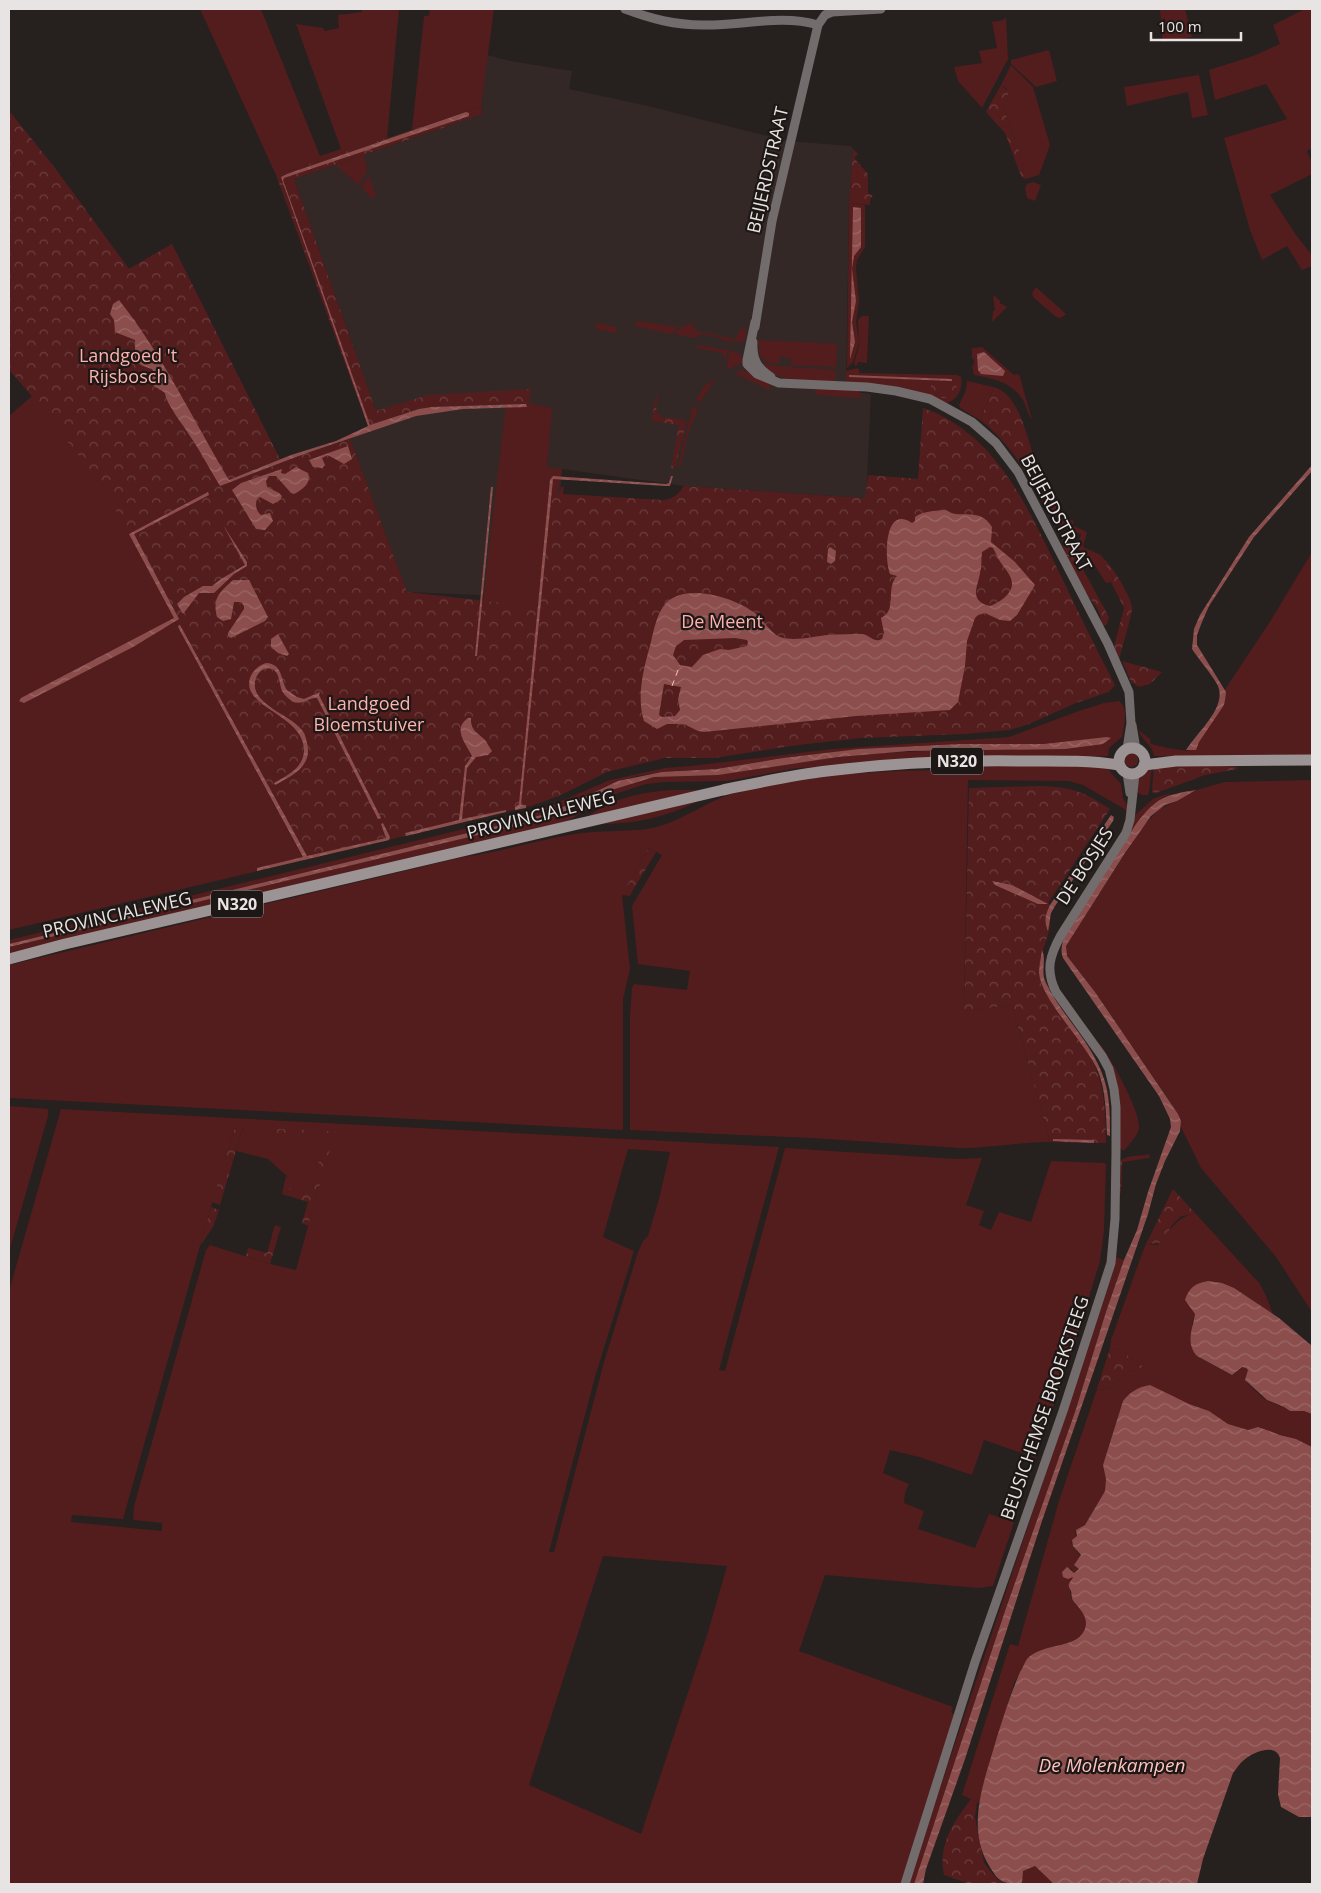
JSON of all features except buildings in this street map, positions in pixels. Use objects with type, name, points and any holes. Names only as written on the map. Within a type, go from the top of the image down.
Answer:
[{"type":"highway","name":"PROVINCIALEWEG","points":[[9,959],[65,944],[723,790],[827,771],[906,763],[974,760],[1312,760]]},
{"type":"street","points":[[625,9],[656,20],[679,24],[704,25],[791,20],[818,25],[825,15],[832,12],[881,9]]},
{"type":"street","name":"BEIJERDSTRAAT","points":[[818,25],[772,221],[755,322],[753,348],[757,365],[775,378],[818,385],[867,387],[930,399],[972,422],[996,443],[1018,472],[1108,644],[1129,692],[1132,761]]},
{"type":"street","name":"DE BOSJES","points":[[1055,946],[1126,833],[1130,820],[1132,801],[1132,761]]},
{"type":"street","name":"BEUSICHEMSE BROEKSTEEG","points":[[905,1884],[975,1662],[1063,1411],[1111,1263],[1115,1219],[1116,1107],[1114,1089],[1109,1069],[1102,1056],[1061,1000],[1051,982],[1049,963],[1055,946]]},
{"type":"shaded area","points":[[487,55],[510,61],[572,71],[569,89],[648,106],[787,141],[851,146],[853,149],[849,203],[846,391],[871,394],[866,498],[684,486],[562,469],[551,598],[407,592],[350,439],[368,426],[376,411],[294,179],[483,114],[481,107]]},
{"type":"green space","points":[[200,9],[261,9],[320,156],[341,149],[296,24],[323,28],[325,31],[339,28],[338,15],[362,12],[362,9],[399,9],[387,139],[276,175]]},
{"type":"green space","points":[[430,9],[494,9],[481,107],[412,130],[424,16],[429,16]]},
{"type":"green space","points":[[1160,9],[1185,9],[1192,37],[1163,42]]},
{"type":"green space","points":[[1305,9],[1312,9],[1312,148],[1307,151],[1312,163],[1312,174],[1270,195],[1296,235],[1312,255],[1312,266],[1302,270],[1287,246],[1262,260],[1250,230],[1224,138],[1287,119],[1266,84],[1215,100],[1209,70],[1253,56],[1280,44],[1273,25]]},
{"type":"green space","points":[[1006,17],[1008,59],[982,108],[958,81],[954,67],[982,63],[979,51],[997,48],[992,22],[1003,20]]},
{"type":"green space","points":[[1049,50],[1057,81],[1036,87],[1011,64],[1011,60]]},
{"type":"green space","points":[[1011,65],[1033,87],[1050,145],[1039,175],[1025,179],[1021,156],[1003,107],[1004,101],[1009,95],[1007,89],[1001,85]]},
{"type":"green space","points":[[1199,75],[1208,115],[1192,118],[1188,92],[1127,106],[1124,87]]},
{"type":"green space","points":[[1001,85],[1009,92],[1003,107],[1021,156],[1025,179],[1021,176],[1005,133],[986,112]]},
{"type":"green space","points":[[481,107],[483,114],[294,179],[376,411],[428,395],[531,389],[529,403],[432,407],[419,409],[368,426],[276,175]]},
{"type":"green space","points":[[9,112],[55,168],[129,269],[172,244],[280,459],[228,483],[350,439],[407,592],[539,607],[550,493],[559,494],[561,487],[564,487],[563,494],[663,500],[675,496],[684,486],[865,498],[868,475],[918,479],[923,408],[949,420],[971,435],[1007,475],[1035,523],[1115,685],[1109,692],[1076,703],[1029,724],[1010,730],[964,734],[861,738],[798,745],[714,758],[665,758],[607,772],[559,796],[531,806],[304,860],[174,620],[166,600],[101,484],[19,380],[9,370]]},
{"type":"green space","points":[[853,149],[858,154],[854,158],[868,174],[868,194],[873,195],[870,205],[849,203]]},
{"type":"green space","points":[[364,155],[367,171],[358,185],[336,165]]},
{"type":"green space","name":"Landgoed 't Rijsbosch","points":[[9,163],[98,228],[129,269],[172,244],[227,483],[350,439],[407,592],[483,602],[506,403],[529,403],[552,408],[547,467],[562,469],[537,609],[174,615],[174,620],[304,860],[9,930],[9,416],[32,396],[9,370]]},
{"type":"green space","points":[[369,176],[376,196],[371,198],[361,187]]},
{"type":"green space","points":[[1033,182],[1041,185],[1035,201],[1027,198],[1025,188],[1027,184]]},
{"type":"green space","points":[[849,203],[865,205],[865,247],[857,260],[856,268],[859,301],[856,322],[859,343],[853,362],[847,368]]},
{"type":"green space","points":[[1036,287],[1066,314],[1061,318],[1056,317],[1033,297],[1032,293]]},
{"type":"green space","points":[[995,296],[1000,303],[1007,307],[992,322],[993,311],[995,310],[993,297]]},
{"type":"green space","points":[[862,316],[869,316],[867,363],[858,362],[855,366],[854,363],[859,346],[858,320]]},
{"type":"green space","points":[[637,321],[678,327],[671,334],[635,326]]},
{"type":"green space","points":[[597,323],[616,327],[617,333],[595,329]]},
{"type":"green space","points":[[691,323],[697,331],[735,340],[740,329],[745,329],[747,331],[745,340],[729,342],[717,337],[700,334],[695,338],[674,334],[681,327]]},
{"type":"green space","points":[[759,340],[837,344],[836,367],[791,365],[791,359],[780,356],[779,364],[767,362],[759,354]]},
{"type":"green space","points":[[698,345],[728,350],[726,359],[723,357],[723,353],[696,348]]},
{"type":"green space","points":[[982,347],[1014,375],[1019,374],[1032,420],[1020,395],[1009,386],[996,380],[974,375],[972,348]]},
{"type":"green space","points":[[730,350],[739,353],[743,360],[740,364],[726,370]]},
{"type":"green space","points":[[762,363],[777,366],[836,370],[835,382],[785,378],[768,370]]},
{"type":"green space","points":[[857,368],[859,373],[957,375],[961,377],[961,385],[957,395],[948,403],[846,383],[846,371]]},
{"type":"green space","points":[[741,370],[770,383],[769,390],[734,373]]},
{"type":"green space","points":[[716,379],[700,402],[696,400],[705,385]]},
{"type":"green space","points":[[932,381],[952,381],[958,388],[953,397],[942,398],[930,394]]},
{"type":"green space","points":[[967,381],[994,387],[980,420],[960,408],[959,405],[966,390]]},
{"type":"green space","points":[[994,387],[1003,392],[1016,408],[1035,461],[1040,465],[1058,512],[1063,517],[1074,521],[1070,530],[1053,523],[1031,481],[1013,454],[1004,442],[980,420]]},
{"type":"green space","points":[[818,388],[859,391],[862,397],[816,395],[815,391]]},
{"type":"green space","points":[[656,395],[658,395],[656,411],[664,419],[667,417],[687,421],[675,467],[671,469],[679,425],[653,421]]},
{"type":"green space","points":[[693,405],[698,410],[689,430],[681,465],[678,467]]},
{"type":"green space","points":[[1072,525],[1087,532],[1083,547],[1101,555],[1113,578],[1111,582],[1106,583],[1093,563],[1079,549],[1078,544],[1081,534],[1070,530]]},
{"type":"green space","points":[[1064,538],[1067,540],[1109,617],[1107,624],[1104,626],[1101,624],[1100,615],[1096,607],[1071,567],[1063,547],[1062,540]]},
{"type":"green space","points":[[1312,552],[1312,757],[1154,756],[1152,749],[1138,730],[1150,739],[1151,744],[1188,751],[1219,708],[1220,697],[1271,620]]},
{"type":"green space","points":[[1101,556],[1121,582],[1132,605],[1131,616],[1119,660],[1114,646],[1124,608],[1111,582],[1113,578]]},
{"type":"green space","points":[[1122,661],[1162,672],[1150,684],[1139,687],[1131,682]]},
{"type":"green space","points":[[1119,701],[1124,708],[1125,723],[1122,737],[1109,748],[1108,756],[798,768],[727,781],[646,784],[612,795],[566,822],[9,955],[9,947],[550,817],[571,810],[613,789],[658,776],[714,775],[859,754],[972,749],[999,744],[863,749],[776,759],[717,769],[675,771],[637,776],[609,785],[550,813],[9,944],[9,940],[538,811],[610,780],[665,768],[832,749],[1009,737],[1076,712],[1104,703]]},
{"type":"green space","points":[[1128,753],[1134,753],[1138,760],[1134,767],[1128,767],[1124,763],[1124,757]]},
{"type":"green space","points":[[1193,764],[1237,767],[1237,769],[1205,775],[1156,793],[1152,792],[1154,766]]},
{"type":"green space","points":[[971,765],[1109,765],[1110,772],[1121,784],[1123,798],[1128,807],[1125,822],[1126,810],[1083,785],[1069,781],[968,780],[964,1011],[1012,1005],[1050,1142],[960,1148],[812,1138],[630,1130],[630,1016],[632,988],[634,984],[687,990],[690,971],[638,964],[632,906],[662,855],[649,848],[627,885],[633,890],[630,896],[622,895],[630,969],[623,999],[623,1130],[9,1098],[9,965],[463,857],[547,839],[593,832],[647,829],[671,822],[715,800],[767,785],[825,776],[884,772],[972,770]]},
{"type":"green space","points":[[1152,766],[1148,795],[1142,795],[1137,792],[1139,776]]},
{"type":"green space","points":[[1312,780],[1312,1312],[1276,1257],[1201,1168],[1181,1127],[1178,1114],[1095,992],[1067,956],[1066,946],[1141,829],[1158,810],[1196,790],[1225,782]]},
{"type":"green space","points":[[1061,787],[1077,791],[1110,809],[1048,903],[1054,908],[1049,916],[1049,933],[1039,965],[1040,978],[1047,996],[1083,1045],[1096,1069],[1103,1092],[1106,1143],[1050,1142],[1012,1005],[964,1011],[969,788]]},
{"type":"green space","points":[[671,790],[703,790],[586,818],[595,811],[616,801],[648,793]]},
{"type":"green space","points":[[1169,793],[1150,808],[1127,838],[1134,816],[1153,799]]},
{"type":"green space","points":[[700,800],[676,811],[651,818],[625,823],[599,824]]},
{"type":"green space","points":[[649,848],[656,852],[633,890],[627,885]]},
{"type":"green space","points":[[1099,1042],[1124,1084],[1138,1120],[1139,1128],[1137,1134],[1124,1151],[1118,1147],[1104,1052]]},
{"type":"green space","points":[[9,1106],[48,1109],[48,1116],[9,1252]]},
{"type":"green space","points":[[61,1109],[779,1147],[719,1370],[725,1371],[785,1148],[956,1159],[982,1158],[966,1205],[984,1211],[979,1225],[991,1230],[999,1212],[1031,1222],[1051,1161],[1106,1164],[1104,1231],[1100,1261],[1036,1458],[984,1440],[972,1475],[919,1457],[890,1450],[883,1473],[909,1484],[905,1493],[904,1503],[924,1511],[918,1529],[975,1548],[989,1514],[1014,1522],[993,1586],[979,1588],[825,1575],[799,1651],[953,1707],[951,1712],[954,1715],[901,1884],[9,1884],[9,1291]],"holes":[[[235,1127],[243,1128],[236,1151],[268,1159],[291,1180],[288,1188],[310,1195],[327,1132],[334,1132],[296,1270],[210,1245],[206,1250],[134,1506],[133,1520],[162,1523],[162,1531],[71,1522],[72,1515],[123,1519]],[[628,1149],[670,1152],[648,1236],[643,1241],[638,1252],[604,1362],[554,1552],[549,1552],[595,1377],[634,1251],[603,1237]],[[603,1556],[727,1566],[708,1632],[641,1834],[529,1785]]]},
{"type":"green space","points":[[235,1127],[243,1127],[220,1205],[212,1202]]},
{"type":"green space","points":[[276,1129],[308,1130],[306,1135],[275,1134]]},
{"type":"green space","points":[[327,1131],[335,1132],[308,1226],[302,1223],[308,1202],[282,1194],[286,1176],[291,1180],[289,1188],[310,1194]]},
{"type":"green space","points":[[1149,1154],[1150,1158],[1123,1162],[1121,1193],[1117,1193],[1118,1163],[1124,1158]]},
{"type":"green space","points":[[1173,1189],[1195,1213],[1180,1217],[1172,1225],[1163,1243],[1146,1244]]},
{"type":"green space","points":[[211,1207],[219,1210],[213,1227],[200,1246]]},
{"type":"green space","points":[[1195,1213],[1260,1284],[1273,1314],[1250,1298],[1226,1286],[1208,1281],[1192,1310],[1195,1314],[1192,1324],[1197,1356],[1231,1375],[1244,1366],[1249,1370],[1247,1383],[1263,1398],[1290,1411],[1304,1411],[1312,1414],[1312,1447],[1296,1439],[1256,1428],[1248,1430],[1228,1424],[1209,1411],[1189,1404],[1128,1395],[1123,1401],[1103,1465],[1106,1478],[1105,1491],[1085,1525],[1075,1532],[1077,1536],[1071,1543],[1081,1557],[1077,1566],[1079,1569],[1074,1573],[1070,1568],[1073,1578],[1070,1590],[1071,1597],[1084,1614],[1085,1631],[1073,1641],[1037,1652],[1025,1662],[1014,1683],[979,1803],[962,1795],[1010,1644],[1018,1646],[1059,1501],[1097,1389],[1107,1390],[1128,1372],[1144,1367],[1120,1350],[1110,1348],[1111,1340],[1143,1251],[1146,1244],[1158,1245],[1177,1222]]},
{"type":"green space","points":[[275,1225],[281,1227],[270,1264],[246,1256],[248,1248],[267,1253]]},
{"type":"green space","points":[[1115,1257],[1124,1260],[1075,1412],[1005,1611],[914,1884],[908,1884],[1059,1433]]},
{"type":"green space","points":[[1110,1348],[1120,1350],[1144,1367],[1128,1372],[1107,1390],[1097,1389]]},
{"type":"green space","points":[[971,1799],[977,1802],[975,1817],[984,1863],[998,1880],[1008,1884],[969,1884],[944,1875],[943,1853],[948,1834]]},
{"type":"green space","points":[[1035,1866],[1054,1884],[1022,1884],[1023,1871]]},
{"type":"water","points":[[466,112],[469,113],[469,116],[284,178],[283,180],[370,425],[419,409],[432,407],[526,404],[527,407],[463,409],[416,416],[304,454],[220,486],[172,409],[165,393],[153,385],[152,369],[140,364],[135,359],[135,340],[115,332],[114,320],[110,314],[113,304],[119,300],[150,343],[229,480],[291,455],[336,441],[368,426],[281,177]]},
{"type":"water","points":[[853,207],[861,208],[861,247],[854,256],[852,269],[856,301],[852,322],[855,342],[850,359]]},
{"type":"water","points":[[984,352],[1005,371],[1003,376],[981,374],[978,370],[977,354]]},
{"type":"water","points":[[849,375],[952,379],[952,381],[849,377]]},
{"type":"water","points":[[348,446],[352,459],[344,464],[328,455],[322,458],[325,465],[322,468],[313,467],[309,460]]},
{"type":"water","points":[[1312,465],[1312,471],[1254,537],[1209,606],[1197,635],[1197,645],[1226,692],[1225,700],[1224,705],[1199,742],[1196,750],[1186,750],[1215,710],[1220,692],[1217,684],[1192,649],[1194,629],[1200,615],[1249,537]]},
{"type":"water","points":[[296,467],[308,473],[309,480],[303,488],[294,494],[276,476],[269,476],[266,481],[267,487],[282,496],[280,500],[273,504],[260,497],[257,499],[256,506],[258,512],[261,515],[270,513],[273,521],[265,530],[256,529],[232,490],[241,483],[282,469],[281,473],[285,474]]},
{"type":"water","points":[[553,476],[666,484],[669,483],[671,476],[673,476],[670,486],[553,479],[521,805],[526,805],[526,808],[515,810],[515,807],[519,804],[550,480]]},
{"type":"water","points":[[491,487],[493,487],[477,656],[475,656]]},
{"type":"water","points":[[208,492],[209,495],[134,534],[179,619],[133,647],[24,703],[19,701],[21,698],[174,618],[129,534]]},
{"type":"water","name":"De Meent","points":[[945,510],[955,514],[976,515],[985,519],[992,527],[991,542],[1015,562],[1035,585],[1017,615],[1010,621],[1000,620],[985,613],[975,618],[967,641],[965,666],[958,702],[950,710],[856,716],[704,732],[684,724],[667,724],[657,729],[644,721],[641,692],[644,671],[656,621],[666,603],[675,597],[686,594],[711,594],[746,607],[780,637],[798,639],[863,634],[875,640],[882,639],[884,633],[881,618],[889,610],[892,586],[897,576],[890,574],[888,567],[887,546],[891,527],[896,521],[903,519],[912,523],[915,521],[915,517],[922,514]],"holes":[[[990,547],[993,548],[1012,580],[1009,593],[990,606],[979,601],[976,593],[982,552]],[[735,638],[747,640],[748,642],[747,646],[729,650],[720,649],[703,655],[692,667],[680,665],[673,655],[676,646],[684,640]],[[664,684],[681,687],[678,699],[680,710],[675,716],[662,717],[659,715]]]},
{"type":"water","points":[[223,525],[247,562],[247,566],[234,574],[214,593],[199,593],[183,614],[177,604],[184,597],[203,586],[212,586],[245,565]]},
{"type":"water","points":[[830,547],[836,551],[835,561],[831,564],[827,562],[828,549]]},
{"type":"water","points":[[233,580],[249,580],[268,617],[265,621],[231,638],[228,636],[228,633],[244,609],[244,606],[241,602],[234,602],[231,619],[223,621],[217,617],[216,600]]},
{"type":"water","points":[[179,625],[307,856],[386,838],[381,824],[383,823],[390,837],[389,840],[257,871],[257,868],[303,857],[178,627]]},
{"type":"water","points":[[278,634],[289,654],[287,656],[278,653],[271,647],[271,639]]},
{"type":"water","points":[[266,663],[278,669],[287,690],[297,697],[304,699],[320,692],[319,695],[381,818],[378,819],[317,698],[297,703],[293,702],[282,691],[276,672],[267,668],[261,671],[256,678],[255,687],[258,694],[263,701],[301,729],[306,737],[308,751],[307,758],[300,769],[275,785],[274,783],[298,766],[304,751],[302,739],[295,729],[263,705],[250,688],[250,678],[253,673],[258,667]]},
{"type":"water","points":[[471,718],[473,729],[486,741],[492,751],[488,755],[476,757],[467,768],[462,819],[506,810],[506,812],[406,836],[405,833],[459,820],[465,766],[472,756],[461,732],[463,722]]},
{"type":"water","points":[[1111,738],[1103,744],[1065,749],[909,751],[838,757],[718,775],[654,777],[605,792],[592,801],[545,819],[9,947],[9,944],[550,813],[618,781],[662,772],[717,769],[783,758],[859,749],[960,744],[1044,744]]},
{"type":"water","points":[[1196,790],[1177,801],[1165,805],[1151,816],[1125,853],[1066,946],[1067,956],[1095,992],[1178,1114],[1181,1121],[1180,1131],[1156,1184],[1148,1214],[1042,1521],[965,1759],[926,1869],[923,1884],[914,1884],[1005,1611],[1075,1412],[1106,1312],[1124,1260],[1137,1230],[1171,1127],[1170,1119],[1159,1096],[1063,958],[1062,944],[1065,935],[1143,815],[1156,803],[1168,796]]},
{"type":"water","points":[[1111,815],[1114,817],[1113,821],[1051,913],[1048,931],[1046,918],[1050,905]]},
{"type":"water","points":[[992,881],[1012,885],[1048,904],[1038,904],[995,885]]},
{"type":"water","points":[[1042,950],[1044,979],[1053,996],[1094,1055],[1100,1068],[1108,1095],[1110,1136],[1107,1135],[1104,1095],[1098,1071],[1047,996],[1042,984],[1039,973]]},
{"type":"water","points":[[1053,1139],[1094,1140],[1094,1143],[1053,1141]]},
{"type":"water","points":[[1208,1281],[1222,1283],[1234,1288],[1279,1318],[1312,1346],[1312,1414],[1304,1411],[1290,1411],[1267,1400],[1245,1380],[1248,1370],[1246,1368],[1242,1367],[1232,1375],[1197,1356],[1193,1351],[1191,1341],[1195,1314],[1185,1300],[1188,1292],[1193,1287]]},
{"type":"water","name":"De Molenkampen","points":[[1150,1385],[1189,1404],[1209,1411],[1228,1424],[1248,1430],[1258,1427],[1296,1439],[1312,1447],[1312,1817],[1299,1817],[1281,1807],[1278,1794],[1280,1758],[1273,1751],[1263,1750],[1248,1757],[1233,1773],[1203,1859],[1197,1884],[1054,1884],[1035,1866],[1023,1871],[1022,1884],[1004,1882],[994,1873],[981,1847],[978,1815],[983,1784],[1011,1696],[1027,1659],[1041,1650],[1073,1641],[1080,1637],[1086,1627],[1085,1619],[1073,1601],[1069,1587],[1073,1577],[1068,1579],[1063,1577],[1062,1572],[1067,1567],[1074,1573],[1079,1569],[1074,1565],[1081,1555],[1073,1546],[1072,1540],[1077,1536],[1076,1530],[1085,1525],[1105,1491],[1106,1479],[1103,1465],[1123,1401],[1135,1390]]},
{"type":"ferry route","points":[[672,686],[680,665]]},
{"type":"park label","name":"Landgoed Bloemstuiver","points":[[369,714]]}]
